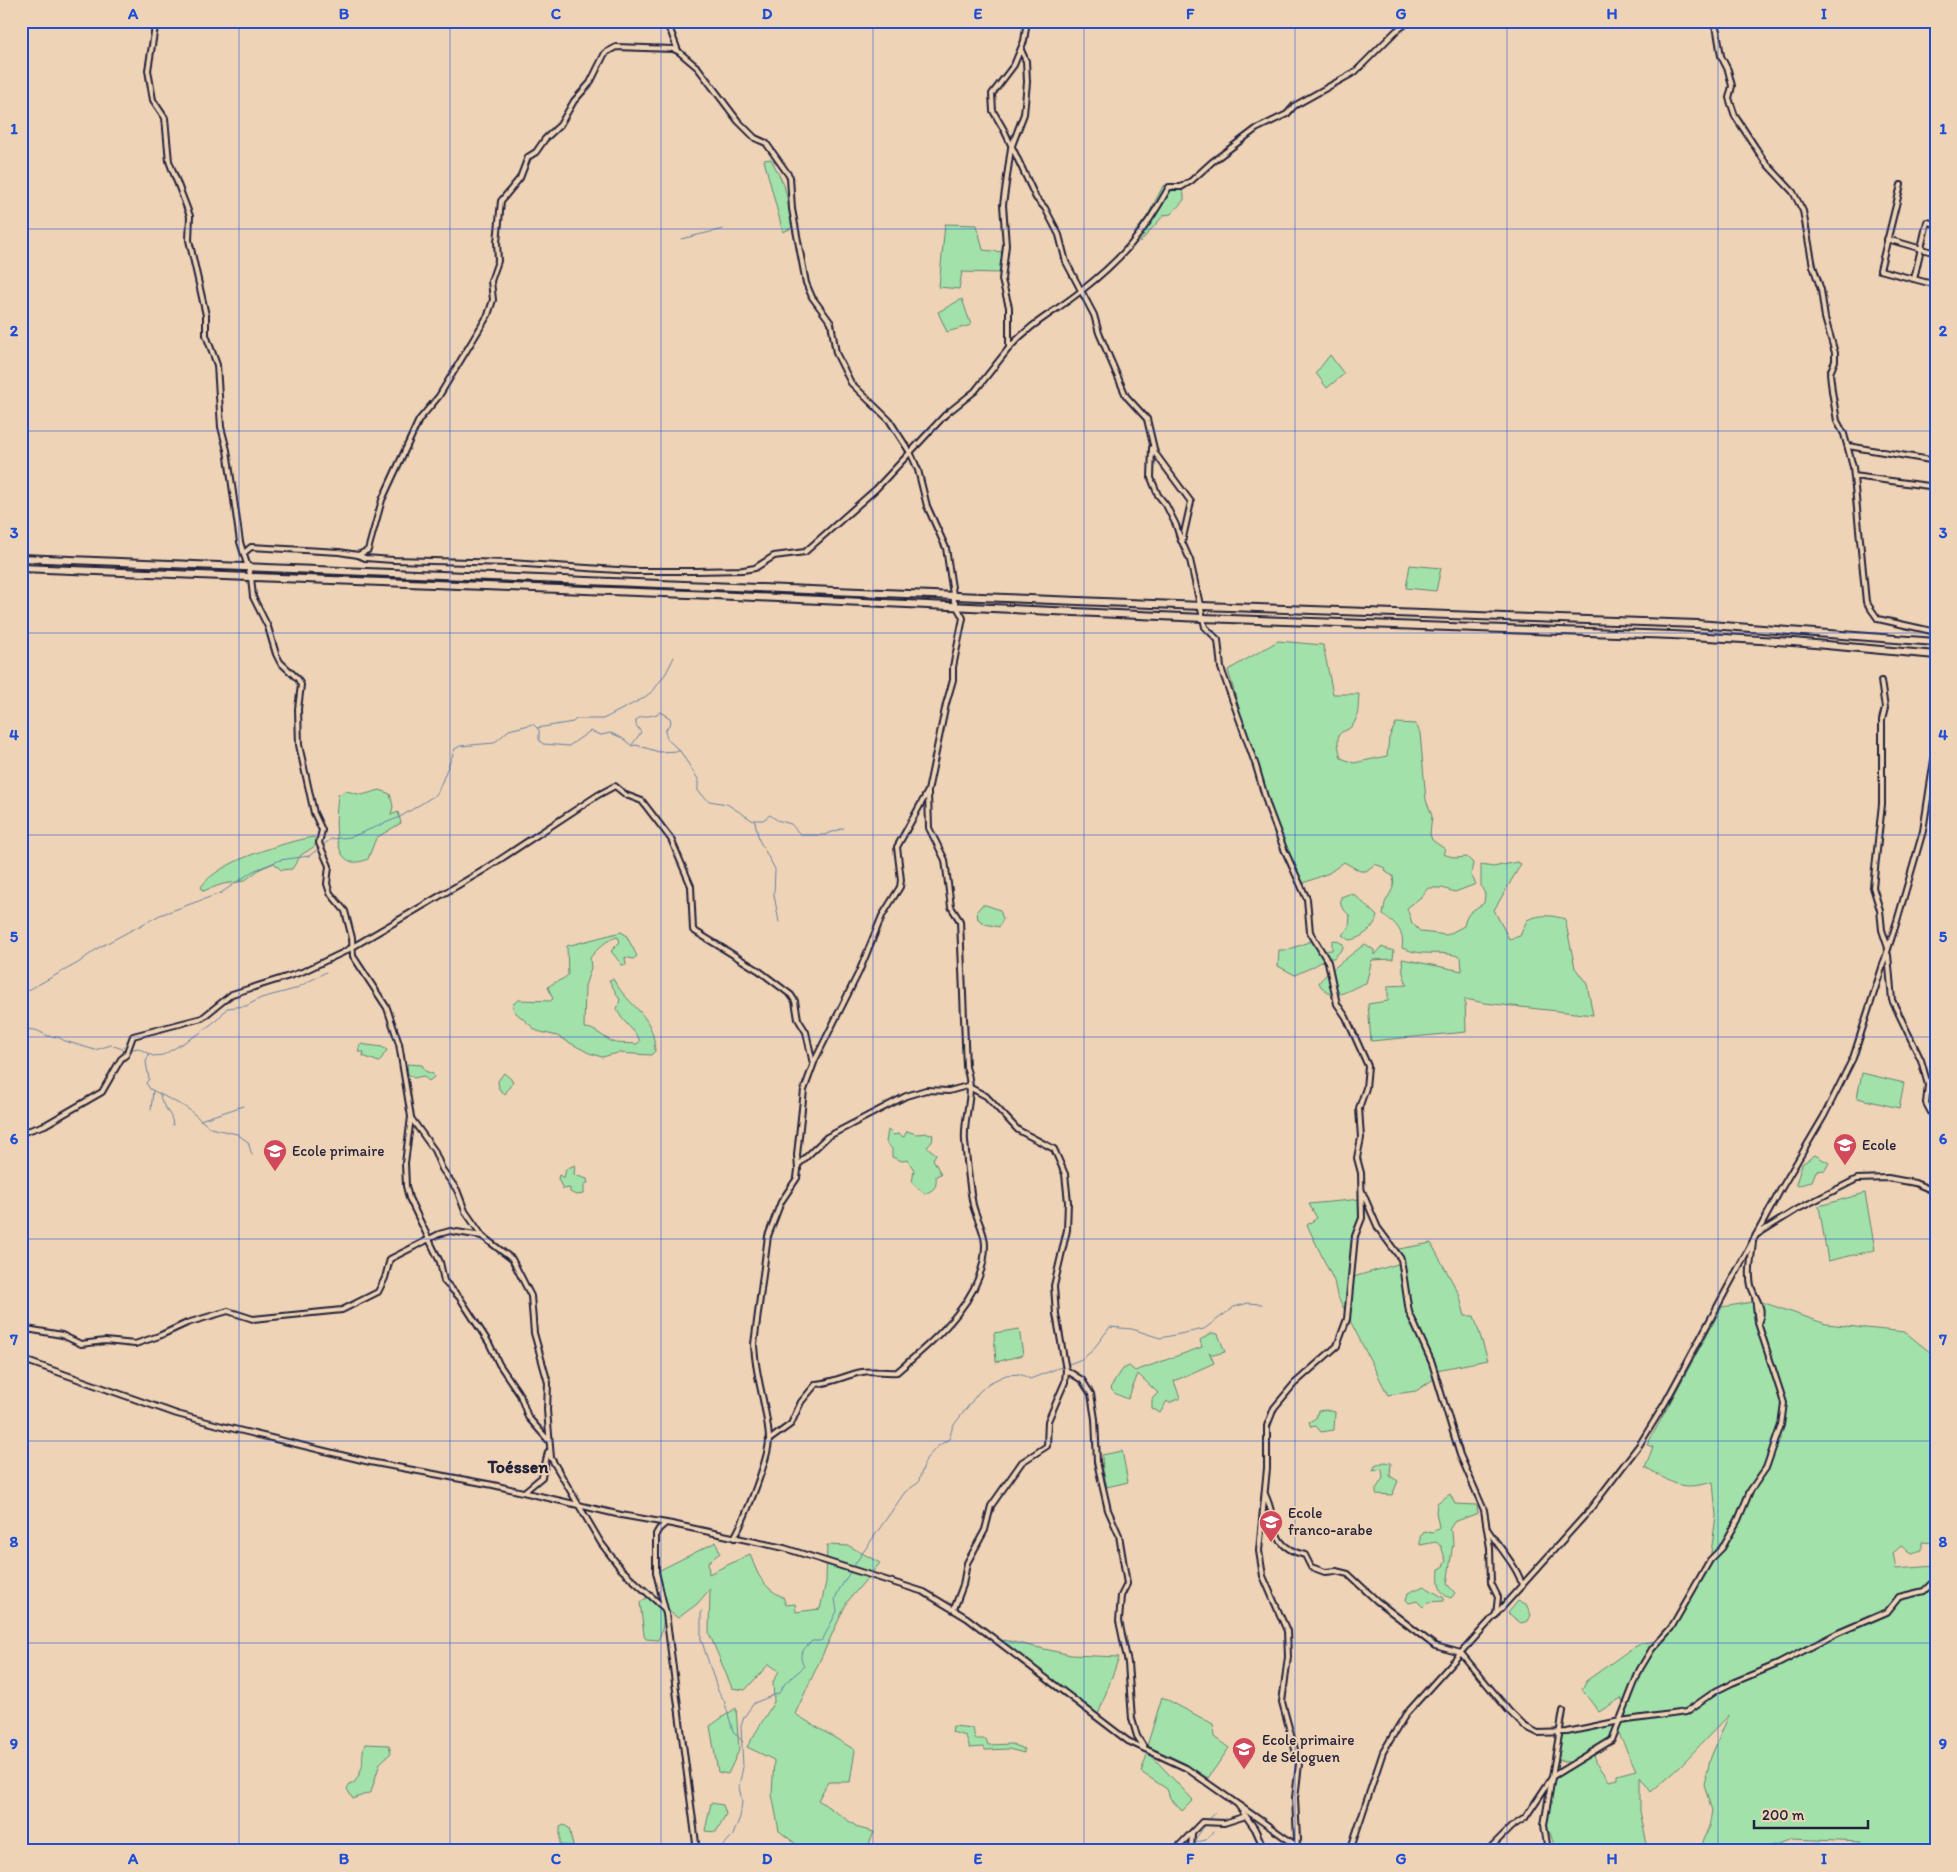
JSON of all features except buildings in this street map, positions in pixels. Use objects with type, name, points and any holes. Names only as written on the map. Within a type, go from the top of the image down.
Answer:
[{"type":"highway","points":[[21,558],[1697,624],[1936,642]]},
{"type":"highway","points":[[21,568],[956,606],[1203,618],[1673,635],[1792,642],[1936,655]]},
{"type":"street","points":[[156,21],[148,70],[153,100],[165,118],[169,161],[190,216],[190,240],[206,315],[206,335],[217,365],[221,427],[227,450],[253,596],[268,627],[280,662],[301,684],[298,709],[299,745],[314,813],[322,830],[321,849],[329,866],[327,884],[330,893],[344,911],[352,938],[351,948],[353,956],[390,1015],[403,1065],[410,1117],[406,1186],[428,1239],[440,1262],[444,1280],[460,1298],[489,1343],[499,1364],[520,1395],[528,1417],[549,1443],[554,1464],[601,1543],[622,1569],[664,1608]]},
{"type":"street","points":[[663,21],[671,32],[678,51]]},
{"type":"street","points":[[1026,21],[1021,49],[1014,66],[992,94],[993,111],[1036,198],[1045,208],[1059,235],[1066,262],[1094,315],[1099,333],[1122,382],[1126,396],[1147,419],[1152,446],[1151,478],[1158,496],[1166,505],[1176,525],[1190,560],[1192,575],[1202,606],[1205,627],[1218,640],[1221,668],[1256,766],[1268,807],[1284,849],[1307,899],[1310,932],[1328,962],[1337,1004],[1346,1017],[1368,1066],[1366,1088],[1359,1108],[1361,1138],[1357,1158],[1361,1188],[1361,1222],[1355,1236],[1347,1319],[1344,1331],[1336,1346],[1294,1384],[1271,1412],[1266,1441],[1265,1494],[1259,1551],[1264,1576],[1287,1631],[1288,1657],[1282,1702],[1299,1764],[1295,1798],[1298,1845],[1296,1851]]},
{"type":"street","points":[[244,553],[248,548],[259,547],[339,552],[358,555],[364,558],[393,560],[510,563],[633,571],[755,568],[774,556],[805,552],[876,489],[945,415],[975,391],[1026,329],[1081,291],[1110,267],[1139,236],[1156,213],[1169,187],[1186,184],[1256,129],[1287,114],[1294,106],[1356,72],[1396,31],[1410,21]]},
{"type":"street","points":[[1712,21],[1717,32],[1721,56],[1728,70],[1732,86],[1730,98],[1735,116],[1764,162],[1793,192],[1803,211],[1812,266],[1821,290],[1825,318],[1835,353],[1835,361],[1830,374],[1837,421],[1848,446],[1854,476],[1865,591],[1870,609],[1878,619],[1936,632]]},
{"type":"street","points":[[358,555],[368,550],[382,500],[419,420],[439,396],[488,315],[492,300],[491,281],[498,261],[496,242],[500,205],[520,178],[528,157],[536,152],[545,139],[560,125],[574,101],[590,83],[605,54],[610,50],[619,47],[672,49],[678,51],[698,68],[738,121],[755,138],[766,143],[790,177],[792,183],[792,209],[806,283],[812,297],[831,323],[836,354],[851,383],[889,420],[918,470],[926,506],[946,548],[956,606],[962,614],[963,625],[928,791],[929,828],[945,860],[951,907],[960,921],[966,1067],[971,1089],[965,1140],[973,1206],[985,1243],[981,1270],[973,1291],[961,1309],[926,1348],[897,1372],[862,1372],[846,1375],[827,1384],[816,1384],[801,1402],[791,1424],[769,1440]]},
{"type":"street","points":[[1009,348],[1009,307],[1002,280],[1006,245],[1002,205],[1011,148],[1024,114],[1027,82],[1026,61],[1021,49]]},
{"type":"street","points":[[1901,186],[1880,270],[1936,285]]},
{"type":"street","points":[[1914,279],[1927,222],[1936,224]]},
{"type":"street","points":[[1888,239],[1936,253]]},
{"type":"street","points":[[1152,446],[1191,502],[1182,542]]},
{"type":"street","points":[[1848,446],[1936,461]]},
{"type":"street","points":[[1854,476],[1936,487]]},
{"type":"street","points":[[1881,682],[1885,708],[1882,720],[1882,804],[1873,888],[1880,910],[1882,930],[1888,949],[1888,973],[1892,1000],[1921,1060],[1928,1085],[1926,1103],[1936,1122]]},
{"type":"street","points":[[1350,1851],[1383,1752],[1406,1714],[1588,1512],[1640,1444],[1665,1403],[1754,1237],[1824,1116],[1853,1058],[1888,949],[1923,831],[1936,747]]},
{"type":"street","points":[[21,1133],[44,1125],[102,1092],[121,1059],[126,1055],[133,1036],[202,1018],[232,994],[302,972],[351,948],[484,870],[598,795],[615,786],[626,795],[642,801],[671,839],[691,886],[693,930],[758,970],[791,995],[795,1001],[798,1019],[806,1032],[813,1066]]},
{"type":"street","points":[[734,1538],[745,1518],[747,1506],[766,1459],[769,1440],[763,1394],[754,1360],[756,1315],[768,1236],[784,1194],[797,1178],[799,1164],[797,1155],[804,1090],[813,1066],[859,972],[882,916],[900,887],[901,880],[897,847],[928,791]]},
{"type":"street","points":[[799,1164],[827,1137],[906,1096],[926,1090],[950,1091],[967,1086],[986,1096],[1018,1130],[1054,1150],[1062,1164],[1067,1186],[1068,1219],[1066,1236],[1058,1262],[1054,1301],[1066,1370],[1062,1391],[1048,1421],[1047,1446],[1022,1462],[991,1506],[985,1530],[967,1563],[963,1585],[954,1609]]},
{"type":"street","points":[[410,1117],[434,1150],[442,1169],[457,1190],[465,1211],[483,1237],[512,1260],[531,1296],[534,1333],[548,1383],[549,1443],[542,1477],[524,1492]]},
{"type":"street","points":[[1754,1237],[1796,1210],[1857,1179],[1888,1178],[1915,1183],[1936,1192]]},
{"type":"street","points":[[1361,1188],[1378,1228],[1401,1259],[1409,1312],[1432,1363],[1452,1433],[1469,1478],[1480,1498],[1487,1528],[1492,1583],[1498,1598],[1496,1615]]},
{"type":"street","points":[[21,1328],[62,1335],[81,1344],[105,1341],[135,1344],[159,1336],[187,1323],[228,1311],[253,1319],[342,1310],[378,1292],[392,1257],[428,1239],[450,1231],[475,1234],[483,1237]]},
{"type":"street","points":[[1487,1851],[1511,1827],[1525,1818],[1550,1779],[1574,1761],[1605,1746],[1612,1740],[1640,1669],[1652,1649],[1670,1628],[1710,1560],[1722,1548],[1738,1520],[1750,1491],[1766,1468],[1781,1425],[1784,1403],[1758,1323],[1762,1311],[1750,1280],[1754,1237]]},
{"type":"street","points":[[21,1359],[178,1414],[226,1427],[370,1462],[524,1492],[579,1506],[734,1538],[829,1561],[924,1592],[954,1609],[1128,1741],[1186,1768],[1304,1851]]},
{"type":"street","points":[[1066,1370],[1082,1380],[1091,1394],[1096,1419],[1097,1462],[1108,1510],[1119,1535],[1127,1584],[1121,1596],[1119,1621],[1128,1663],[1128,1688],[1133,1706],[1132,1719],[1137,1736],[1146,1750]]},
{"type":"street","points":[[1265,1494],[1272,1510],[1276,1534],[1284,1547],[1305,1555],[1311,1567],[1325,1572],[1336,1571],[1348,1574],[1377,1601],[1435,1646],[1461,1653],[1474,1671],[1524,1726],[1538,1733],[1588,1730],[1620,1721],[1686,1712],[1732,1683],[1778,1664],[1838,1633],[1887,1612],[1898,1597],[1924,1591],[1936,1578]]},
{"type":"street","points":[[667,1523],[657,1531],[656,1572],[664,1608],[697,1851]]},
{"type":"street","points":[[1487,1528],[1507,1560],[1517,1570],[1522,1586]]},
{"type":"street","points":[[1548,1851],[1544,1825],[1550,1779],[1563,1711]]},
{"type":"street","points":[[1236,1802],[1255,1829],[1265,1851]]},
{"type":"street","points":[[1174,1851],[1202,1822],[1224,1823],[1246,1816]]},
{"type":"street","points":[[1191,1851],[1193,1831]]},
{"type":"green space","points":[[771,159],[784,185],[794,227],[783,232],[764,160]]},
{"type":"green space","points":[[1163,186],[1181,187],[1184,200],[1171,214],[1164,215],[1140,242],[1135,232],[1147,217]]},
{"type":"green space","points":[[945,224],[977,225],[983,250],[1002,252],[1000,273],[962,272],[959,289],[939,287]]},
{"type":"green space","points":[[962,299],[971,325],[947,332],[938,312]]},
{"type":"green space","points":[[1330,355],[1344,374],[1327,388],[1316,373]]},
{"type":"green space","points":[[1410,565],[1441,568],[1436,591],[1406,588]]},
{"type":"green space","points":[[1278,641],[1323,645],[1333,694],[1359,694],[1358,710],[1353,725],[1339,734],[1338,746],[1341,758],[1354,763],[1387,756],[1389,738],[1396,723],[1416,724],[1420,733],[1426,800],[1432,816],[1430,834],[1432,840],[1445,849],[1443,854],[1456,858],[1467,857],[1473,863],[1471,875],[1476,884],[1455,892],[1442,888],[1428,888],[1421,897],[1407,908],[1412,923],[1421,932],[1447,935],[1464,926],[1469,914],[1484,903],[1485,894],[1481,886],[1481,865],[1493,867],[1517,862],[1521,864],[1494,910],[1509,939],[1520,936],[1527,920],[1532,918],[1546,916],[1565,919],[1575,968],[1587,984],[1593,1015],[1465,999],[1466,1032],[1371,1041],[1368,1004],[1388,1001],[1388,986],[1407,985],[1403,973],[1402,959],[1462,971],[1461,957],[1411,951],[1402,948],[1401,933],[1392,921],[1383,915],[1385,902],[1392,891],[1394,883],[1393,876],[1386,872],[1385,868],[1375,864],[1366,871],[1360,871],[1344,862],[1329,873],[1301,884],[1284,849],[1236,714],[1240,712],[1228,670]]},
{"type":"green space","points":[[380,790],[390,794],[393,806],[391,815],[398,812],[401,823],[376,838],[368,859],[355,862],[347,859],[341,852],[336,828],[338,795],[346,791],[362,795]]},
{"type":"green space","points":[[313,837],[316,839],[315,846],[301,855],[292,869],[281,870],[274,863],[260,869],[244,881],[223,884],[203,891],[201,887],[221,869],[236,861],[252,854]]},
{"type":"green space","points":[[1349,894],[1355,895],[1377,916],[1367,932],[1358,938],[1349,940],[1342,935],[1349,927],[1350,916],[1342,908],[1341,897]]},
{"type":"green space","points":[[982,905],[1000,910],[1003,919],[999,927],[985,924],[978,919],[977,911]]},
{"type":"green space","points":[[621,932],[626,935],[637,956],[633,959],[625,957],[626,965],[622,965],[611,951],[620,942],[618,937],[606,942],[590,958],[591,968],[585,986],[584,1028],[588,1028],[616,1043],[637,1044],[640,1041],[617,1009],[620,1000],[609,980],[613,979],[646,1019],[654,1038],[655,1051],[651,1055],[618,1053],[602,1057],[589,1053],[557,1036],[537,1031],[515,1012],[512,1005],[518,1000],[550,1001],[553,999],[548,987],[568,975],[567,946]]},
{"type":"green space","points":[[1314,940],[1321,951],[1332,950],[1332,941],[1335,940],[1343,944],[1343,948],[1334,958],[1326,958],[1295,975],[1278,966],[1279,950],[1287,950]]},
{"type":"green space","points":[[1365,944],[1374,950],[1374,955],[1381,947],[1394,951],[1393,959],[1372,960],[1366,983],[1335,995],[1329,994],[1324,990],[1319,983],[1321,980]]},
{"type":"green space","points":[[360,1044],[382,1047],[387,1050],[379,1062],[363,1056],[364,1052],[358,1052]]},
{"type":"green space","points":[[407,1064],[422,1065],[425,1071],[433,1074],[434,1077],[429,1081],[423,1076],[414,1078],[408,1074]]},
{"type":"green space","points":[[504,1073],[513,1081],[505,1094],[499,1089],[498,1081]]},
{"type":"green space","points":[[1862,1073],[1904,1083],[1899,1108],[1857,1098]]},
{"type":"green space","points":[[888,1130],[894,1135],[898,1134],[904,1137],[907,1131],[916,1134],[928,1133],[933,1135],[932,1142],[927,1147],[936,1154],[933,1159],[941,1174],[936,1176],[936,1185],[931,1191],[925,1194],[912,1183],[914,1170],[908,1160],[902,1161],[892,1157],[892,1149],[886,1142]]},
{"type":"green space","points":[[1815,1155],[1829,1163],[1825,1170],[1816,1171],[1812,1181],[1798,1186],[1796,1184],[1802,1164]]},
{"type":"green space","points":[[575,1165],[574,1175],[587,1179],[588,1183],[584,1184],[584,1194],[576,1195],[570,1192],[570,1188],[563,1189],[558,1179],[559,1175],[564,1178],[566,1169]]},
{"type":"green space","points":[[1865,1193],[1875,1250],[1828,1261],[1819,1206]]},
{"type":"green space","points":[[1361,1199],[1361,1222],[1355,1236],[1350,1278],[1401,1263],[1399,1249],[1431,1243],[1459,1294],[1465,1316],[1474,1316],[1488,1360],[1436,1370],[1438,1376],[1416,1391],[1388,1395],[1337,1295],[1334,1281],[1307,1225],[1317,1218],[1309,1204]]},
{"type":"green space","points":[[1759,1301],[1826,1324],[1905,1332],[1936,1357],[1936,1543],[1922,1542],[1922,1550],[1911,1553],[1901,1546],[1893,1553],[1896,1569],[1936,1566],[1936,1851],[1862,1851],[1861,1842],[1791,1839],[1771,1846],[1750,1848],[1751,1851],[1698,1851],[1709,1827],[1712,1812],[1704,1784],[1711,1757],[1729,1715],[1679,1767],[1651,1792],[1640,1777],[1640,1811],[1647,1845],[1629,1851],[1556,1851],[1550,1833],[1545,1831],[1551,1779],[1570,1763],[1554,1758],[1558,1733],[1620,1721],[1625,1707],[1621,1698],[1599,1712],[1582,1690],[1586,1681],[1631,1649],[1642,1643],[1658,1641],[1671,1628],[1710,1560],[1716,1516],[1713,1482],[1684,1486],[1671,1482],[1645,1467],[1653,1447],[1647,1445],[1722,1307]],"holes":[[[1617,1730],[1636,1770],[1617,1775],[1617,1779],[1609,1781],[1595,1762],[1594,1752],[1612,1740]]]},
{"type":"green space","points":[[1019,1329],[1023,1355],[996,1362],[994,1333]]},
{"type":"green space","points":[[1212,1333],[1218,1334],[1225,1352],[1213,1355],[1209,1352],[1214,1363],[1174,1381],[1180,1398],[1169,1403],[1167,1401],[1160,1413],[1152,1408],[1152,1399],[1158,1393],[1138,1374],[1128,1399],[1116,1394],[1110,1388],[1123,1369],[1129,1366],[1135,1371],[1202,1347],[1200,1340]]},
{"type":"green space","points":[[1318,1411],[1335,1412],[1334,1430],[1321,1432],[1316,1426],[1311,1427],[1309,1422],[1316,1418]]},
{"type":"green space","points":[[1122,1451],[1128,1482],[1107,1487],[1102,1455]]},
{"type":"green space","points":[[1384,1462],[1391,1463],[1390,1476],[1398,1481],[1392,1495],[1376,1494],[1376,1489],[1383,1478],[1382,1469],[1373,1471],[1375,1466]]},
{"type":"green space","points":[[1450,1494],[1455,1504],[1477,1505],[1478,1513],[1454,1522],[1449,1530],[1452,1533],[1453,1543],[1447,1584],[1455,1593],[1451,1598],[1444,1594],[1440,1586],[1439,1569],[1442,1568],[1446,1561],[1441,1546],[1436,1542],[1420,1545],[1420,1537],[1424,1531],[1432,1533],[1439,1527],[1436,1512],[1437,1503]]},
{"type":"green space","points":[[716,1542],[720,1553],[708,1562],[709,1574],[750,1554],[762,1580],[770,1589],[783,1597],[786,1605],[795,1604],[796,1612],[820,1609],[826,1582],[827,1545],[849,1546],[880,1563],[847,1602],[795,1714],[855,1750],[850,1782],[828,1782],[818,1800],[859,1828],[874,1832],[866,1851],[805,1851],[779,1831],[772,1794],[774,1760],[747,1747],[774,1702],[773,1682],[779,1671],[769,1664],[745,1690],[732,1688],[709,1633],[710,1589],[697,1604],[678,1618],[664,1608],[656,1572]]},
{"type":"green space","points":[[1424,1586],[1444,1598],[1444,1601],[1428,1602],[1423,1607],[1417,1601],[1409,1603],[1406,1600],[1408,1593]]},
{"type":"green space","points":[[651,1595],[659,1605],[663,1616],[663,1627],[658,1640],[646,1639],[644,1635],[640,1602]]},
{"type":"green space","points":[[1518,1601],[1526,1604],[1531,1615],[1528,1621],[1521,1623],[1508,1613]]},
{"type":"green space","points":[[1004,1640],[1071,1655],[1119,1657],[1098,1715],[1002,1643]]},
{"type":"green space","points":[[1162,1697],[1213,1724],[1214,1737],[1229,1748],[1208,1778],[1184,1763],[1147,1746]]},
{"type":"green space","points":[[736,1708],[739,1750],[728,1774],[718,1772],[710,1726]]},
{"type":"green space","points":[[953,1726],[973,1728],[975,1739],[986,1739],[988,1745],[1012,1744],[1024,1749],[1024,1753],[1009,1749],[985,1750],[983,1747],[970,1748],[966,1736],[952,1732]]},
{"type":"green space","points":[[365,1744],[389,1745],[391,1753],[380,1763],[371,1792],[353,1799],[347,1789],[350,1783],[354,1783],[361,1771]]},
{"type":"green space","points":[[1148,1752],[1193,1800],[1182,1811],[1170,1798],[1167,1789],[1141,1772]]},
{"type":"green space","points":[[711,1803],[723,1805],[726,1814],[716,1832],[705,1831]]},
{"type":"green space","points":[[564,1825],[569,1828],[573,1846],[560,1845],[560,1827]]},
{"type":"waterway","points":[[1189,28],[1191,21]]},
{"type":"waterway","points":[[681,239],[723,229]]},
{"type":"waterway","points":[[537,728],[573,722],[576,719],[603,719],[642,699],[653,691],[666,673],[674,657]]},
{"type":"waterway","points":[[632,745],[641,732],[636,725],[636,720],[660,712],[670,718],[671,722],[665,731],[667,739],[680,751]]},
{"type":"waterway","points":[[21,994],[78,963],[98,948],[160,915],[221,893],[253,871],[280,860],[309,856],[331,839],[351,837],[400,817],[437,794],[455,749],[460,746],[494,743],[509,730],[533,724],[539,730],[539,740],[543,744],[569,746],[590,731],[601,735],[611,733],[622,738],[632,746],[636,745],[659,752],[680,751],[698,779],[698,791],[709,801],[727,804],[755,822],[759,840],[775,869],[774,895],[779,922]]},
{"type":"waterway","points":[[754,820],[763,820],[770,815],[777,820],[791,824],[799,833],[804,835],[824,835],[844,828]]},
{"type":"waterway","points":[[129,1050],[138,1048],[153,1056],[163,1055],[200,1033],[219,1018],[227,1008],[246,1006],[261,998],[295,989],[326,972]]},
{"type":"waterway","points":[[21,1029],[36,1030],[48,1036],[58,1037],[95,1050],[111,1045],[125,1050]]},
{"type":"waterway","points":[[149,1054],[146,1062],[149,1079],[146,1083],[150,1089],[187,1108],[210,1128],[237,1134],[248,1142],[252,1155]]},
{"type":"waterway","points":[[151,1110],[153,1091]]},
{"type":"waterway","points":[[160,1094],[162,1103],[171,1116],[173,1125]]},
{"type":"waterway","points":[[200,1120],[243,1106]]},
{"type":"waterway","points":[[718,1851],[733,1835],[740,1817],[742,1802],[739,1786],[743,1767],[741,1726],[744,1717],[754,1703],[779,1693],[786,1682],[804,1667],[801,1659],[802,1653],[812,1641],[823,1639],[837,1611],[835,1599],[857,1561],[905,1492],[918,1483],[926,1459],[937,1447],[949,1439],[953,1426],[979,1392],[989,1383],[1006,1375],[1020,1374],[1030,1379],[1082,1359],[1092,1351],[1110,1327],[1132,1329],[1160,1338],[1204,1329],[1234,1307],[1248,1303],[1262,1304]]},
{"type":"waterway","points":[[701,1611],[701,1639],[718,1691],[724,1700],[733,1731],[743,1742]]},
{"type":"waterway","points":[[1209,1820],[1215,1813]]},
{"type":"waterway","points":[[1193,1842],[1207,1823]]},
{"type":"waterway","points":[[1193,1843],[1206,1840],[1213,1832]]},
{"type":"waterway","points":[[1185,1851],[1190,1845]]},
{"type":"place","name":"Ecole","points":[[1845,1166]]},
{"type":"place","name":"Ecole primaire","points":[[275,1172]]},
{"type":"place","name":"Ecole franco-arabe","points":[[1271,1543]]},
{"type":"place","name":"Ecole primaire de Séloguen","points":[[1244,1770]]},
{"type":"district","name":"Toéssen","points":[[518,1467]]}]
